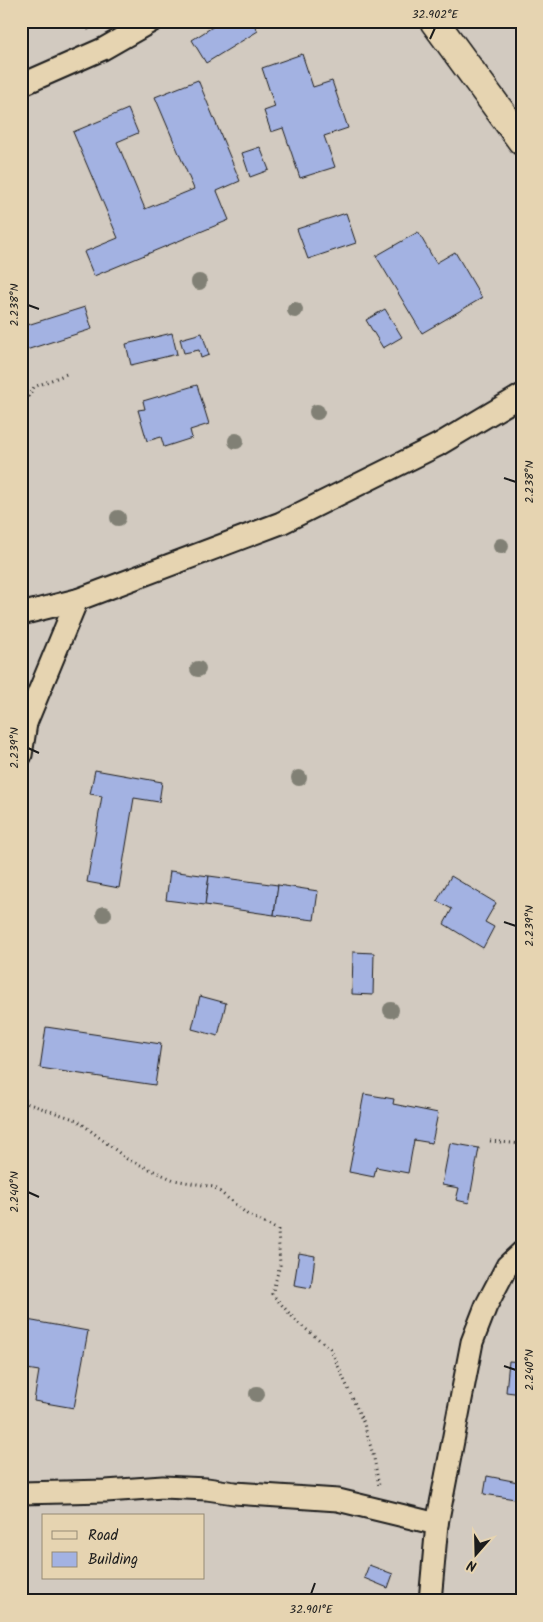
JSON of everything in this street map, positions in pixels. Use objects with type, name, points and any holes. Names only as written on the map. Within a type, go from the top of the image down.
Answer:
[{"type":"street","points":[[21,85],[102,49],[152,21]]},
{"type":"street","points":[[434,21],[522,141]]},
{"type":"street","points":[[21,614],[77,600],[281,524],[438,445],[522,395]]},
{"type":"street","points":[[21,755],[24,714],[77,600]]},
{"type":"street","points":[[430,1601],[437,1524],[472,1342],[486,1306],[507,1266],[522,1252]]},
{"type":"street","points":[[21,1493],[106,1491],[163,1487],[207,1489],[234,1493],[338,1500],[437,1524]]},
{"type":"path","points":[[21,410],[34,387],[69,372]]},
{"type":"path","points":[[21,1096],[26,1104],[77,1120],[127,1159],[174,1180],[214,1187],[246,1214],[278,1230],[280,1265],[272,1294],[298,1323],[330,1348],[364,1424],[374,1458],[382,1510]]},
{"type":"path","points":[[490,1141],[522,1144]]},
{"type":"building","points":[[222,21],[251,21],[258,31],[206,63],[192,40]]},
{"type":"building","points":[[302,54],[313,87],[332,81],[348,128],[324,136],[335,167],[300,178],[283,128],[271,132],[264,111],[275,107],[262,68]]},
{"type":"building","points":[[198,80],[240,181],[217,191],[229,220],[94,276],[84,252],[118,238],[73,132],[128,109],[138,133],[117,142],[145,209],[194,189],[155,97]]},
{"type":"building","points":[[260,147],[269,170],[250,177],[242,153]]},
{"type":"building","points":[[346,213],[356,243],[308,259],[297,229]]},
{"type":"building","points":[[418,232],[436,263],[455,252],[482,298],[422,333],[376,256]]},
{"type":"building","points":[[85,307],[92,329],[23,351],[21,327]]},
{"type":"building","points":[[385,309],[402,337],[383,348],[366,320]]},
{"type":"building","points":[[172,333],[177,354],[131,365],[126,344]]},
{"type":"building","points":[[202,333],[209,355],[201,358],[199,350],[184,353],[180,339]]},
{"type":"building","points":[[197,385],[209,424],[190,430],[192,438],[164,447],[161,437],[147,441],[138,410],[145,409],[143,401]]},
{"type":"building","points":[[95,770],[162,782],[159,802],[134,798],[119,888],[87,882],[102,796],[90,794]]},
{"type":"building","points":[[170,871],[209,876],[205,905],[166,900]]},
{"type":"building","points":[[209,876],[278,885],[274,915],[205,905]]},
{"type":"building","points":[[451,876],[496,903],[485,922],[494,927],[483,948],[444,924],[452,909],[437,901]]},
{"type":"building","points":[[278,885],[318,891],[314,920],[274,915]]},
{"type":"building","points":[[353,952],[374,953],[373,995],[352,994]]},
{"type":"building","points":[[200,996],[226,1003],[218,1036],[192,1029]]},
{"type":"building","points":[[46,1027],[161,1044],[155,1085],[40,1068]]},
{"type":"building","points":[[364,1094],[394,1099],[393,1104],[438,1113],[432,1143],[414,1140],[408,1173],[376,1167],[374,1177],[349,1172]]},
{"type":"building","points":[[450,1143],[479,1148],[469,1203],[456,1200],[459,1188],[442,1185]]},
{"type":"building","points":[[299,1253],[315,1256],[311,1288],[294,1285]]},
{"type":"building","points":[[27,1320],[88,1331],[74,1408],[34,1401],[39,1371],[21,1368]]},
{"type":"building","points":[[509,1361],[522,1362],[522,1394],[506,1392]]},
{"type":"building","points":[[487,1476],[518,1482],[515,1499],[484,1494]]},
{"type":"building","points":[[369,1565],[393,1574],[388,1588],[364,1578]]},
{"type":"building","points":[[232,1597],[243,1599],[243,1601],[231,1601]]}]
